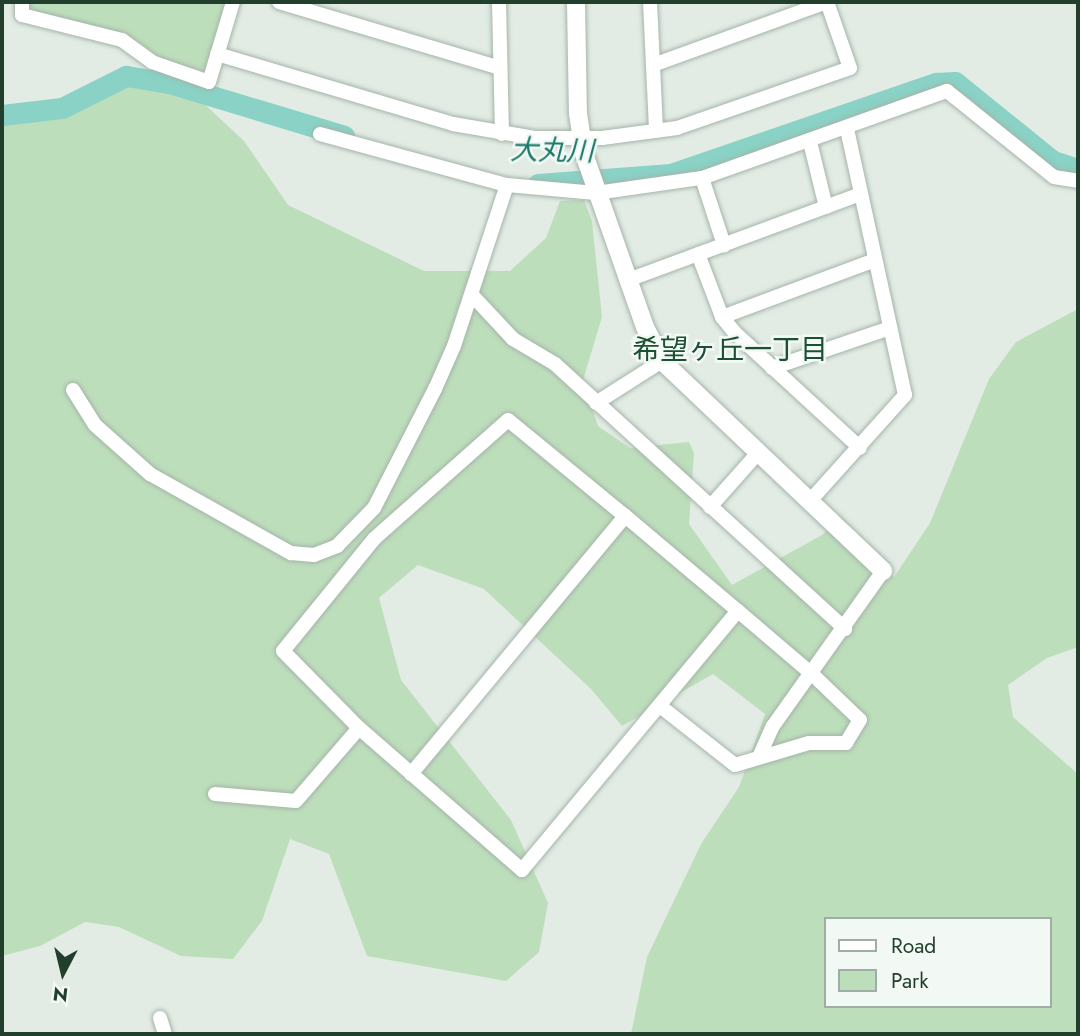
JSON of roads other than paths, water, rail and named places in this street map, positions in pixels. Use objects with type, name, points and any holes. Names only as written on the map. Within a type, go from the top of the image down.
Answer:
[{"type":"street","points":[[22,2],[22,15],[122,40],[152,62],[209,82],[233,2]]},
{"type":"street","points":[[279,2],[500,68]]},
{"type":"street","points":[[499,2],[502,134]]},
{"type":"street","points":[[576,2],[581,138],[594,186],[628,280],[662,361],[883,572],[813,675],[773,726],[759,757]]},
{"type":"street","points":[[650,2],[656,131]]},
{"type":"street","points":[[217,54],[453,124],[502,134],[581,138],[656,131],[850,68],[827,2],[653,65]]},
{"type":"street","points":[[320,134],[506,186],[594,186],[702,178],[846,130],[947,91],[1054,177],[1078,181]]},
{"type":"street","points":[[809,502],[905,395],[846,130]]},
{"type":"street","points":[[810,142],[826,207]]},
{"type":"street","points":[[702,178],[724,245]]},
{"type":"street","points":[[73,390],[95,425],[150,474],[291,553],[314,555],[337,546],[374,508],[435,389],[472,295],[506,186]]},
{"type":"street","points":[[628,280],[861,194]]},
{"type":"street","points":[[698,254],[722,317],[772,368],[860,448]]},
{"type":"street","points":[[722,317],[875,260]]},
{"type":"street","points":[[472,295],[513,339],[555,364],[845,629]]},
{"type":"street","points":[[772,368],[890,328]]},
{"type":"street","points":[[596,403],[662,361]]},
{"type":"street","points":[[660,706],[735,765],[809,743],[846,743],[860,720],[813,675],[738,611],[508,420],[374,540],[283,651],[359,728],[522,870],[738,611]]},
{"type":"street","points":[[710,507],[758,453]]},
{"type":"street","points":[[411,774],[625,516]]},
{"type":"street","points":[[215,794],[296,801],[359,728]]},
{"type":"street","points":[[160,1018],[165,1034]]},
{"type":"waterway","name":"大丸川","points":[[2,115],[62,108],[126,76],[169,83],[344,136]]},
{"type":"waterway","name":"大丸川","points":[[538,184],[671,174],[936,83],[955,82],[1053,161],[1078,169]]},
{"type":"district","name":"希望ヶ丘一丁目","points":[[730,350]]}]
